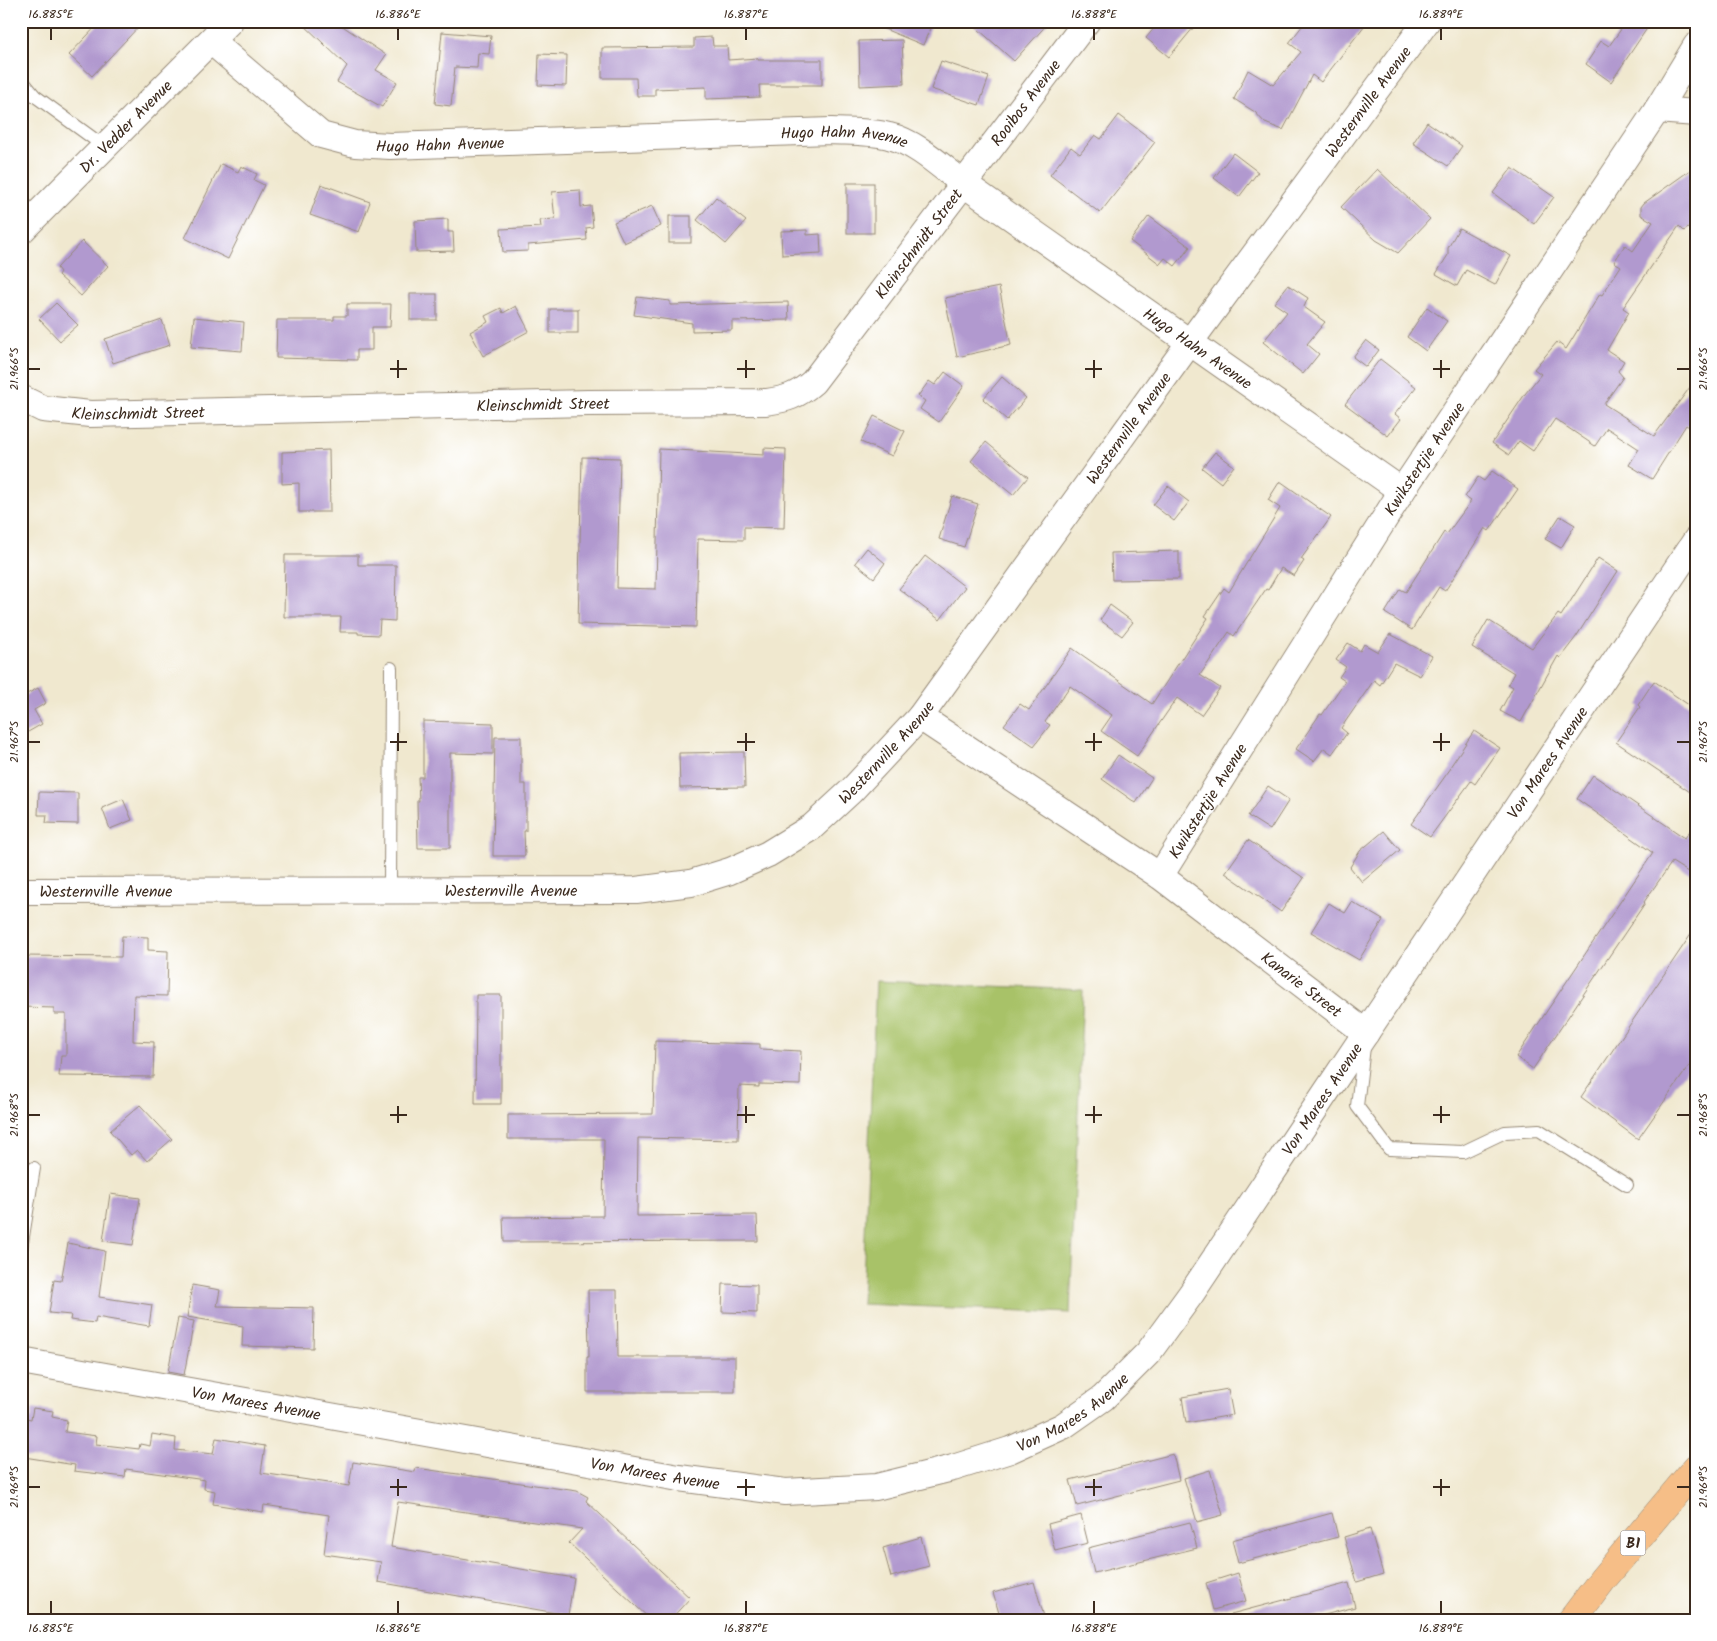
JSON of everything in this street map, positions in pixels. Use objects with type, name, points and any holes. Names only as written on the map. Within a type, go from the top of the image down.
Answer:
[{"type":"highway","name":"B1","points":[[1572,1620],[1603,1579],[1696,1468]]},
{"type":"street","name":"Dr. Vedder Avenue","points":[[21,231],[230,21]]},
{"type":"street","name":"Rooibos Avenue","points":[[964,184],[1087,21]]},
{"type":"street","name":"Westernville Avenue","points":[[21,891],[636,890],[691,883],[730,871],[768,854],[812,827],[851,791],[920,717],[1190,342],[1427,21]]},
{"type":"street","name":"Hugo Hahn Avenue","points":[[211,41],[321,135],[355,144],[390,146],[821,132],[868,133],[890,136],[910,144],[964,184],[1402,491]]},
{"type":"street","name":"Kwikstertjie Avenue","points":[[1160,876],[1402,491],[1656,110],[1696,46]]},
{"type":"street","points":[[1656,110],[1696,113]]},
{"type":"street","name":"Kleinschmidt Street","points":[[21,398],[44,409],[90,414],[588,403],[766,402],[784,400],[801,392],[813,382],[964,184]]},
{"type":"street","name":"Von Marees Avenue","points":[[21,1361],[679,1478],[785,1492],[876,1487],[952,1468],[1010,1450],[1063,1426],[1103,1398],[1153,1346],[1191,1294],[1696,540]]},
{"type":"street","name":"Kanarie Street","points":[[920,717],[1160,876],[1366,1033]]},
{"type":"lane","points":[[21,79],[36,96],[105,147]]},
{"type":"lane","points":[[390,891],[391,668]]},
{"type":"lane","points":[[1366,1033],[1356,1106],[1389,1149],[1463,1152],[1505,1132],[1539,1130],[1627,1185]]},
{"type":"lane","points":[[21,1249],[34,1168]]},
{"type":"green space","points":[[876,981],[1083,990],[1070,1313],[862,1304]]},
{"type":"building","points":[[101,21],[144,21],[92,76],[69,55]]},
{"type":"building","points":[[300,21],[335,21],[386,55],[376,70],[397,82],[382,107],[337,82],[347,66]]},
{"type":"building","points":[[865,21],[933,21],[923,45]]},
{"type":"building","points":[[969,21],[1050,21],[1014,61]]},
{"type":"building","points":[[1160,21],[1199,21],[1169,57],[1146,38]]},
{"type":"building","points":[[1306,21],[1368,21],[1321,82],[1312,75],[1283,130],[1265,123],[1255,112],[1234,99],[1248,70],[1273,85],[1301,52],[1289,43]]},
{"type":"building","points":[[1627,21],[1652,21],[1611,82],[1586,64],[1601,41],[1609,46]]},
{"type":"building","points":[[442,32],[491,36],[489,54],[478,53],[477,68],[455,67],[451,106],[435,104]]},
{"type":"building","points":[[712,37],[713,46],[727,46],[728,60],[758,58],[758,60],[822,60],[822,85],[759,85],[760,97],[706,99],[706,87],[655,89],[655,96],[637,96],[636,78],[602,78],[602,48],[694,47],[694,38]]},
{"type":"building","points":[[902,40],[904,84],[860,86],[859,41]]},
{"type":"building","points":[[539,54],[567,55],[566,86],[538,85]]},
{"type":"building","points":[[941,61],[989,77],[979,105],[931,89]]},
{"type":"building","points":[[1119,115],[1155,142],[1100,213],[1050,175],[1071,147],[1080,154],[1095,135],[1101,139]]},
{"type":"building","points":[[1427,122],[1462,146],[1448,166],[1413,143]]},
{"type":"building","points":[[1233,153],[1258,172],[1239,197],[1214,178]]},
{"type":"building","points":[[221,164],[238,172],[241,166],[257,174],[254,180],[264,185],[228,259],[185,238]]},
{"type":"building","points":[[1696,166],[1696,222],[1684,231],[1679,226],[1623,308],[1629,312],[1607,350],[1624,361],[1618,371],[1623,377],[1604,404],[1654,436],[1696,379],[1696,431],[1686,425],[1652,479],[1629,465],[1639,449],[1607,428],[1595,446],[1555,419],[1533,451],[1519,441],[1509,455],[1492,443],[1541,374],[1534,369],[1557,342],[1566,349],[1600,294],[1602,295],[1621,266],[1614,262],[1625,245],[1633,251],[1653,222],[1641,215],[1641,207],[1644,203]]},
{"type":"building","points":[[1512,168],[1554,197],[1534,224],[1493,193]]},
{"type":"building","points":[[1377,169],[1430,219],[1398,253],[1376,240],[1341,207]]},
{"type":"building","points":[[847,183],[874,183],[874,233],[847,233]]},
{"type":"building","points":[[321,184],[370,202],[359,232],[310,215]]},
{"type":"building","points":[[580,190],[581,207],[591,206],[593,227],[586,228],[587,240],[528,245],[528,251],[503,252],[501,229],[541,227],[540,220],[555,219],[552,192]]},
{"type":"building","points":[[716,197],[746,221],[726,244],[697,220]]},
{"type":"building","points":[[652,206],[661,226],[624,243],[614,222]]},
{"type":"building","points":[[669,216],[691,216],[691,243],[669,243]]},
{"type":"building","points":[[1149,216],[1190,247],[1175,266],[1165,258],[1160,264],[1130,241]]},
{"type":"building","points":[[448,219],[448,232],[453,232],[454,251],[416,252],[415,221]]},
{"type":"building","points":[[1459,228],[1511,256],[1495,285],[1466,270],[1457,286],[1436,274],[1448,255],[1448,248]]},
{"type":"building","points":[[807,230],[807,235],[820,234],[821,253],[782,255],[781,231]]},
{"type":"building","points":[[82,241],[108,266],[81,296],[58,275],[60,272],[57,268]]},
{"type":"building","points":[[1288,285],[1308,298],[1304,307],[1325,322],[1307,344],[1319,354],[1303,374],[1263,342],[1287,312],[1274,303]]},
{"type":"building","points":[[999,287],[1011,345],[957,357],[945,298]]},
{"type":"building","points":[[410,294],[437,294],[437,320],[410,320]]},
{"type":"building","points":[[637,297],[670,301],[670,305],[788,302],[789,320],[732,321],[732,330],[692,331],[692,323],[634,315]]},
{"type":"building","points":[[56,303],[78,325],[60,341],[39,319]]},
{"type":"building","points":[[347,304],[391,304],[390,327],[372,327],[372,350],[357,350],[357,360],[276,358],[277,320],[334,320],[334,316],[347,316]]},
{"type":"building","points":[[516,306],[529,331],[483,356],[470,332],[488,322],[485,316],[501,308],[503,313]]},
{"type":"building","points":[[1427,307],[1447,321],[1426,351],[1407,337]]},
{"type":"building","points":[[550,309],[578,309],[578,333],[550,333]]},
{"type":"building","points":[[194,317],[244,322],[242,351],[191,347]]},
{"type":"building","points":[[162,320],[170,345],[113,363],[105,339]]},
{"type":"building","points":[[1366,340],[1379,350],[1366,367],[1353,357]]},
{"type":"building","points":[[1380,359],[1416,387],[1395,414],[1401,419],[1388,436],[1345,404]]},
{"type":"building","points":[[945,372],[964,386],[939,422],[920,409],[925,401],[918,396],[929,381],[935,385]]},
{"type":"building","points":[[1002,377],[1026,398],[1007,420],[983,399]]},
{"type":"building","points":[[874,416],[905,431],[892,456],[861,442]]},
{"type":"building","points":[[986,442],[1028,477],[1013,495],[971,461]]},
{"type":"building","points":[[764,448],[786,449],[784,528],[744,527],[744,540],[698,539],[696,627],[578,624],[582,457],[620,458],[617,588],[656,589],[659,449],[764,455]]},
{"type":"building","points":[[329,450],[330,512],[299,512],[299,483],[282,484],[282,452]]},
{"type":"building","points":[[1215,452],[1234,466],[1221,483],[1202,468]]},
{"type":"building","points":[[1492,471],[1518,489],[1489,531],[1485,528],[1445,591],[1439,587],[1412,630],[1385,613],[1400,589],[1406,592],[1444,532],[1447,534],[1471,501],[1465,497],[1478,477],[1484,481]]},
{"type":"building","points":[[1280,481],[1331,517],[1301,559],[1304,561],[1294,576],[1281,568],[1268,590],[1266,589],[1234,636],[1229,632],[1200,675],[1220,688],[1201,715],[1177,698],[1137,756],[1101,731],[1112,715],[1070,686],[1045,722],[1050,725],[1034,746],[1004,725],[1020,704],[1029,710],[1072,648],[1152,704],[1208,618],[1205,616],[1224,588],[1229,592],[1280,508],[1268,500]]},
{"type":"building","points":[[1168,486],[1189,502],[1174,521],[1153,505]]},
{"type":"building","points":[[952,496],[978,504],[964,547],[939,539]]},
{"type":"building","points":[[1560,516],[1575,525],[1561,548],[1545,539]]},
{"type":"building","points":[[867,548],[885,563],[874,578],[855,563]]},
{"type":"building","points":[[1179,551],[1179,579],[1112,580],[1111,553]]},
{"type":"building","points":[[285,555],[358,555],[358,565],[396,565],[395,621],[380,620],[379,635],[340,632],[341,617],[284,617]]},
{"type":"building","points":[[925,556],[965,587],[940,620],[899,589]]},
{"type":"building","points":[[1598,558],[1618,571],[1576,637],[1560,658],[1558,656],[1521,722],[1500,711],[1513,687],[1508,684],[1514,673],[1472,647],[1488,620],[1532,648],[1558,614],[1561,616]]},
{"type":"building","points":[[1110,605],[1133,622],[1122,636],[1100,620]]},
{"type":"building","points":[[1390,634],[1432,656],[1420,676],[1394,663],[1380,685],[1374,680],[1341,728],[1347,733],[1332,754],[1324,748],[1314,761],[1296,749],[1345,681],[1339,677],[1346,667],[1336,660],[1348,643],[1360,651],[1364,644],[1378,652]]},
{"type":"building","points":[[1654,681],[1696,710],[1696,796],[1616,742],[1640,707],[1638,705]]},
{"type":"building","points":[[21,688],[25,695],[38,688],[46,703],[34,710],[42,724],[21,736]]},
{"type":"building","points":[[423,721],[493,723],[493,754],[450,753],[450,848],[418,848],[417,801],[419,801],[418,777],[423,777]]},
{"type":"building","points":[[1474,731],[1500,748],[1475,784],[1471,781],[1430,837],[1411,824],[1451,768]]},
{"type":"building","points":[[495,737],[521,737],[521,784],[526,784],[525,856],[493,856]]},
{"type":"building","points":[[744,752],[745,787],[680,788],[679,753]]},
{"type":"building","points":[[1118,755],[1152,778],[1136,803],[1102,779]]},
{"type":"building","points":[[1593,775],[1685,838],[1696,822],[1696,877],[1672,862],[1533,1069],[1516,1057],[1653,853],[1577,799]]},
{"type":"building","points":[[1268,786],[1289,800],[1270,830],[1248,816]]},
{"type":"building","points":[[39,792],[78,793],[78,824],[46,823],[47,815],[38,815]]},
{"type":"building","points":[[123,799],[132,820],[110,829],[102,808]]},
{"type":"building","points":[[1384,831],[1400,850],[1362,882],[1350,867],[1360,851]]},
{"type":"building","points":[[1248,840],[1304,878],[1281,912],[1225,873]]},
{"type":"building","points":[[1352,902],[1383,920],[1359,960],[1311,932],[1329,903],[1345,913]]},
{"type":"building","points":[[1696,927],[1696,1056],[1638,1139],[1581,1097]]},
{"type":"building","points":[[122,936],[148,937],[148,950],[168,951],[167,996],[134,995],[133,1041],[154,1042],[153,1077],[59,1076],[61,1056],[66,1056],[66,1014],[54,1014],[54,1008],[21,1007],[21,956],[121,957]]},
{"type":"building","points":[[476,995],[501,995],[501,1104],[475,1104]]},
{"type":"building","points":[[655,1041],[760,1044],[760,1049],[801,1051],[800,1085],[759,1084],[759,1087],[739,1086],[738,1140],[638,1138],[637,1216],[757,1215],[758,1241],[504,1242],[503,1217],[603,1216],[604,1139],[508,1139],[508,1115],[653,1114]]},
{"type":"building","points":[[140,1105],[172,1139],[147,1161],[137,1150],[131,1155],[110,1131]]},
{"type":"building","points":[[110,1194],[140,1198],[133,1245],[103,1241]]},
{"type":"building","points":[[68,1243],[105,1251],[99,1297],[152,1305],[149,1326],[96,1317],[95,1323],[70,1320],[71,1315],[49,1313],[54,1280],[61,1281]]},
{"type":"building","points":[[723,1284],[757,1285],[757,1313],[722,1312]]},
{"type":"building","points":[[192,1285],[220,1290],[217,1306],[314,1308],[313,1348],[242,1346],[243,1326],[187,1317]]},
{"type":"building","points":[[588,1290],[617,1290],[618,1357],[735,1357],[735,1392],[587,1392],[587,1357],[589,1357]]},
{"type":"building","points":[[178,1318],[194,1321],[184,1375],[168,1372]]},
{"type":"building","points":[[1228,1389],[1233,1415],[1186,1423],[1182,1397]]},
{"type":"building","points":[[33,1408],[53,1411],[52,1417],[67,1420],[65,1432],[97,1436],[96,1444],[139,1449],[140,1444],[150,1446],[152,1434],[176,1438],[175,1450],[213,1454],[216,1438],[265,1446],[261,1473],[349,1486],[353,1462],[415,1472],[416,1468],[577,1491],[588,1497],[586,1501],[690,1598],[670,1620],[651,1620],[569,1543],[582,1529],[398,1502],[391,1547],[574,1578],[568,1615],[378,1582],[381,1562],[324,1554],[329,1515],[264,1505],[263,1512],[213,1504],[215,1491],[204,1489],[205,1480],[126,1469],[125,1477],[74,1471],[75,1465],[24,1457],[24,1453],[21,1453],[21,1417],[31,1419]]},
{"type":"building","points":[[1173,1454],[1179,1480],[1077,1506],[1070,1480]]},
{"type":"building","points":[[1210,1470],[1223,1515],[1197,1522],[1184,1478]]},
{"type":"building","points":[[1332,1513],[1338,1537],[1238,1563],[1232,1540]]},
{"type":"building","points":[[1081,1515],[1088,1543],[1055,1551],[1048,1524]]},
{"type":"building","points":[[1190,1522],[1197,1548],[1094,1573],[1088,1548]]},
{"type":"building","points":[[1370,1529],[1383,1574],[1357,1582],[1344,1537]]},
{"type":"building","points":[[921,1537],[929,1566],[891,1577],[883,1548]]},
{"type":"building","points":[[1238,1573],[1246,1601],[1213,1610],[1206,1583]]},
{"type":"building","points":[[1034,1582],[1045,1620],[1001,1620],[993,1593]]},
{"type":"building","points":[[1349,1583],[1355,1607],[1305,1620],[1232,1620],[1231,1614]]}]
